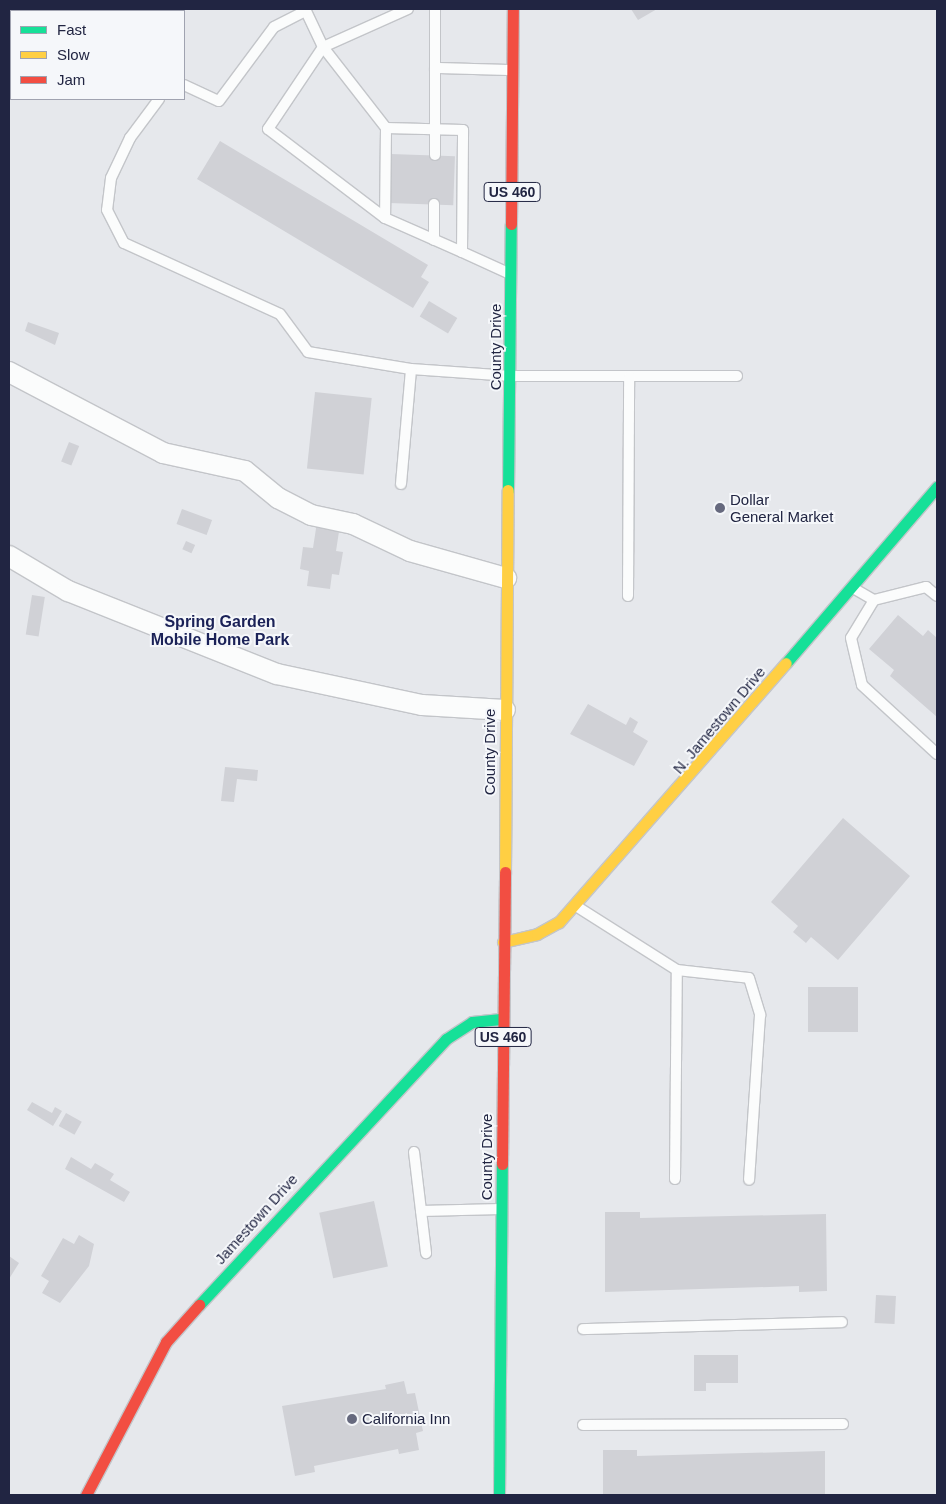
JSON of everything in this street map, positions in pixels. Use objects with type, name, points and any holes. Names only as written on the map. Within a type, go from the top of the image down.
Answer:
[{"type":"main road","name":"County Drive","points":[[499,1495],[506,578],[511,376],[513,9]]},
{"type":"main road","name":"N. Jamestown Drive","points":[[503,942],[537,934],[576,905],[937,487]]},
{"type":"main road","name":"Jamestown Drive","points":[[86,1495],[166,1342],[222,1278],[446,1039],[472,1022],[503,1019]]},
{"type":"street","points":[[9,372],[163,453],[245,471],[278,498],[311,515],[353,524],[410,551],[506,578]]},
{"type":"street","points":[[9,556],[68,591],[277,674],[422,705],[505,710]]},
{"type":"lane","points":[[408,9],[323,47],[268,129],[385,218],[511,274]]},
{"type":"lane","points":[[435,155],[436,9]]},
{"type":"lane","points":[[185,85],[219,101],[274,27],[305,10],[323,47],[386,128],[385,218]]},
{"type":"lane","points":[[435,68],[514,70]]},
{"type":"lane","points":[[159,100],[130,138],[111,178],[107,210],[124,243],[280,314],[308,352],[411,369],[511,376],[737,376]]},
{"type":"lane","points":[[386,128],[463,130],[462,252]]},
{"type":"lane","points":[[434,204],[434,240]]},
{"type":"lane","points":[[401,484],[411,369]]},
{"type":"lane","points":[[628,596],[629,377]]},
{"type":"lane","points":[[852,587],[874,600],[926,587],[937,596]]},
{"type":"lane","points":[[874,600],[851,638],[862,685],[937,754]]},
{"type":"lane","points":[[576,905],[677,970],[748,978],[760,1015],[749,1180]]},
{"type":"lane","points":[[675,1179],[677,970]]},
{"type":"lane","points":[[414,1152],[426,1253]]},
{"type":"lane","points":[[421,1211],[502,1209]]},
{"type":"lane","points":[[583,1329],[842,1322]]},
{"type":"lane","points":[[583,1425],[843,1424]]},
{"type":"building","points":[[631,9],[657,9],[638,20]]},
{"type":"building","points":[[220,141],[428,265],[421,277],[429,282],[413,308],[197,179]]},
{"type":"building","points":[[391,154],[455,156],[453,205],[389,203]]},
{"type":"building","points":[[429,301],[457,318],[448,333],[420,316]]},
{"type":"building","points":[[28,322],[59,333],[55,345],[25,331]]},
{"type":"building","points":[[315,392],[372,398],[364,475],[307,469]]},
{"type":"building","points":[[69,442],[79,446],[71,466],[61,461]]},
{"type":"building","points":[[182,509],[212,520],[207,535],[177,524]]},
{"type":"building","points":[[317,522],[340,525],[336,551],[343,552],[339,575],[332,574],[330,589],[307,586],[309,571],[300,569],[303,547],[313,548]]},
{"type":"building","points":[[186,541],[195,545],[191,553],[182,549]]},
{"type":"building","points":[[32,595],[45,597],[39,637],[26,635]]},
{"type":"building","points":[[898,615],[923,636],[928,630],[937,638],[937,717],[890,676],[894,670],[869,649]]},
{"type":"building","points":[[588,704],[626,725],[630,717],[638,722],[633,732],[648,741],[634,766],[570,734]]},
{"type":"building","points":[[225,767],[258,770],[257,781],[237,779],[234,802],[221,801]]},
{"type":"building","points":[[843,818],[910,876],[838,960],[811,937],[806,943],[793,932],[798,926],[771,902]]},
{"type":"building","points":[[808,987],[858,987],[858,1032],[808,1032]]},
{"type":"building","points":[[32,1102],[52,1113],[55,1107],[62,1111],[53,1126],[27,1110]]},
{"type":"building","points":[[66,1113],[82,1122],[74,1135],[59,1126]]},
{"type":"building","points":[[71,1157],[91,1169],[95,1163],[114,1174],[110,1180],[130,1192],[124,1202],[65,1169]]},
{"type":"building","points":[[374,1201],[388,1267],[333,1278],[319,1213]]},
{"type":"building","points":[[605,1212],[640,1212],[640,1218],[826,1214],[827,1291],[799,1292],[799,1286],[605,1292]]},
{"type":"building","points":[[79,1235],[94,1244],[89,1266],[60,1303],[42,1293],[49,1281],[41,1276],[63,1238],[74,1244]]},
{"type":"building","points":[[9,1256],[19,1263],[9,1279]]},
{"type":"building","points":[[876,1295],[896,1296],[895,1324],[875,1323]]},
{"type":"building","points":[[694,1355],[738,1355],[738,1383],[706,1383],[706,1391],[694,1391]]},
{"type":"building","name":"California Inn","points":[[404,1381],[407,1394],[415,1393],[423,1431],[416,1433],[419,1450],[399,1454],[398,1449],[314,1466],[315,1472],[295,1476],[282,1406],[386,1389],[385,1385]]},
{"type":"building","points":[[603,1450],[637,1450],[637,1456],[825,1451],[825,1495],[603,1495]]},
{"type":"traffic: fast","points":[[508,490],[511,224]]},
{"type":"traffic: fast","points":[[786,663],[937,487]]},
{"type":"traffic: fast","points":[[199,1305],[446,1039],[472,1022],[503,1019]]},
{"type":"traffic: fast","points":[[499,1495],[502,1164]]},
{"type":"traffic: slow","points":[[505,872],[508,490]]},
{"type":"traffic: slow","points":[[503,942],[537,934],[559,922],[786,663]]},
{"type":"traffic: jam","points":[[511,224],[513,9]]},
{"type":"traffic: jam","points":[[502,1164],[505,872]]},
{"type":"traffic: jam","points":[[86,1495],[166,1342],[199,1305]]},
{"type":"place","name":"Dollar General Market","points":[[720,508]]},
{"type":"place","name":"California Inn","points":[[352,1419]]},
{"type":"district","name":"Spring Garden Mobile Home Park","points":[[220,631]]}]
